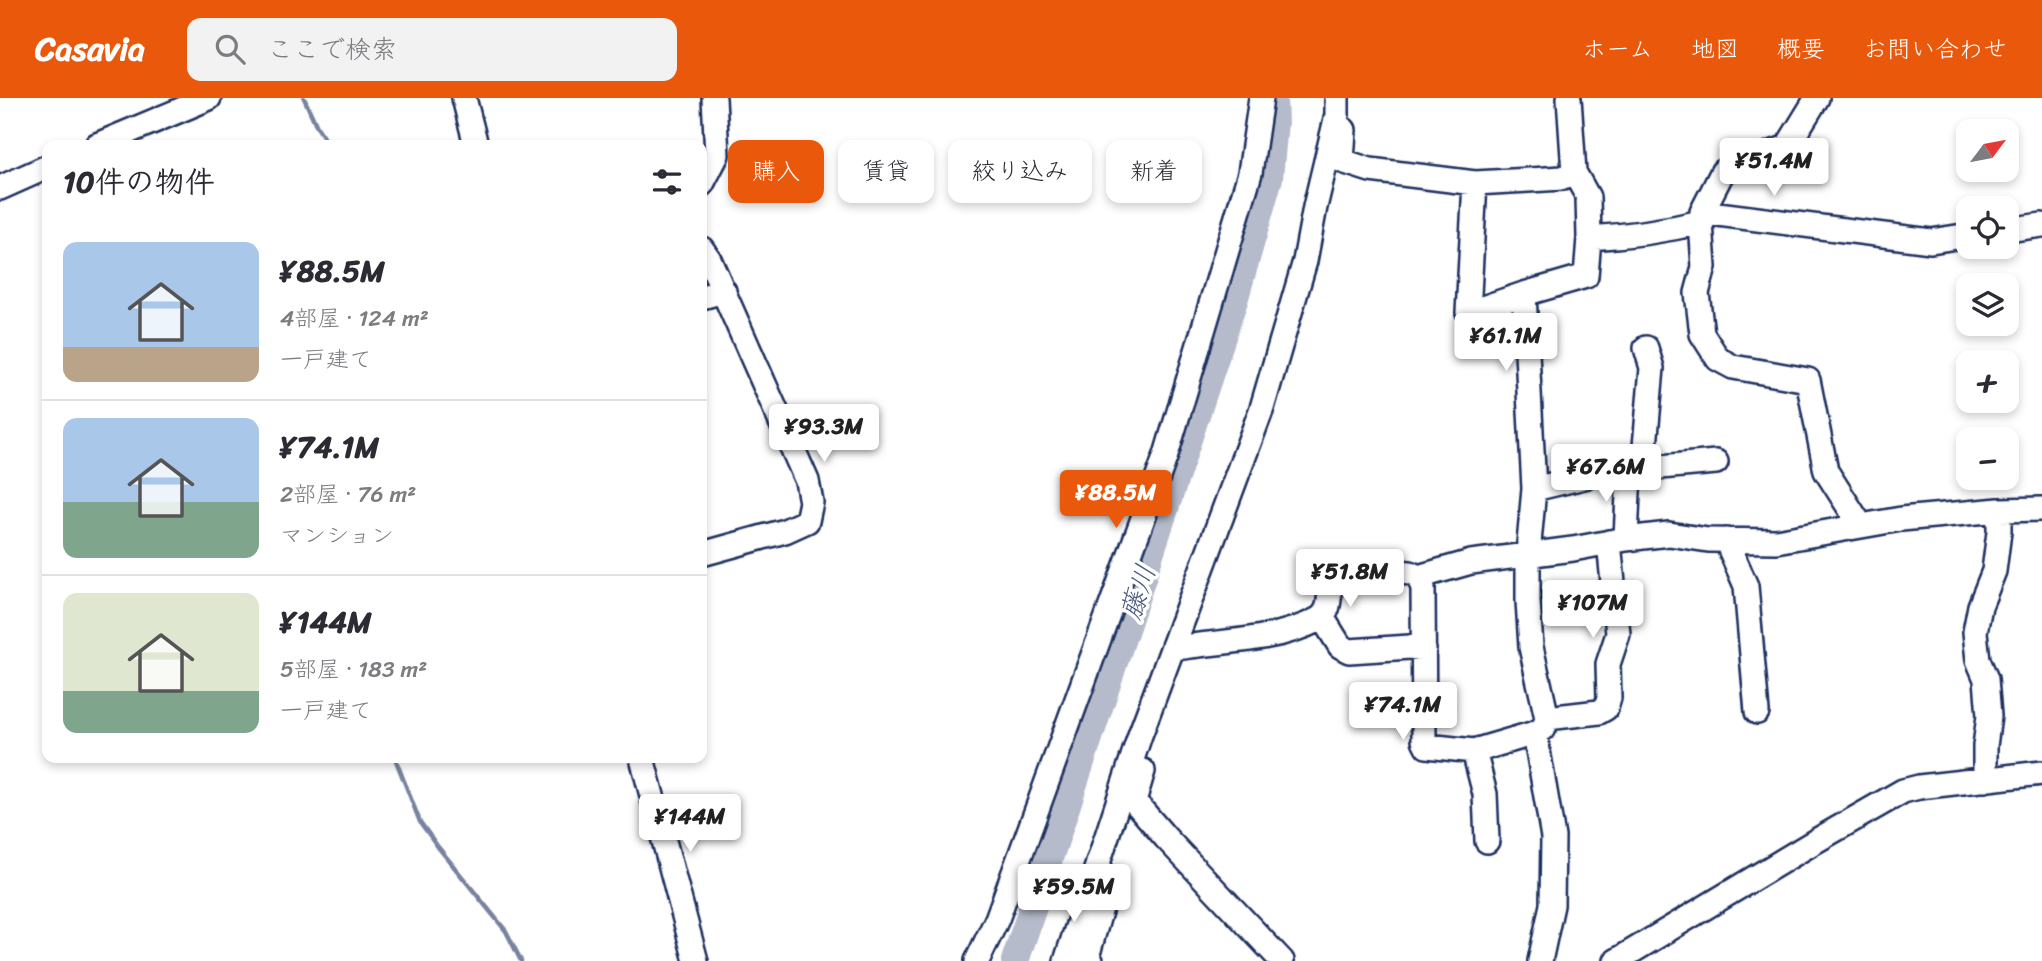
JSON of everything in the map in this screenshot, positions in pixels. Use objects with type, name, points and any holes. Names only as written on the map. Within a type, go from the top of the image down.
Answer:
[{"type":"street","points":[[109,140],[208,98]]},
{"type":"street","points":[[464,98],[476,140]]},
{"type":"street","points":[[707,174],[717,155],[714,98]]},
{"type":"street","points":[[977,961],[996,919],[1166,455],[1250,173],[1261,98]]},
{"type":"street","points":[[1475,183],[1468,313],[1586,276],[1588,197],[1574,172],[1569,98]]},
{"type":"street","points":[[1816,98],[1787,147],[1723,170],[1701,217],[1704,267],[1697,293],[1702,334],[1717,359],[1733,367],[1808,380],[1826,471],[1861,526]]},
{"type":"street","points":[[1315,207],[1330,198],[1342,161],[1345,122],[1337,106]]},
{"type":"street","points":[[1066,961],[1140,735],[1262,408],[1305,261],[1337,106]]},
{"type":"street","points":[[1342,161],[1370,170],[1475,183],[1563,178],[1574,172]]},
{"type":"street","points":[[0,188],[42,169]]},
{"type":"street","points":[[1589,238],[1616,237],[1701,217],[1931,240],[1956,237]]},
{"type":"street","points":[[2019,228],[2042,225]]},
{"type":"street","points":[[707,256],[713,294],[807,481],[811,502],[807,521],[785,531],[707,553]]},
{"type":"street","points":[[1524,294],[1534,489],[1528,554],[1531,647],[1553,836],[1552,905],[1540,961]]},
{"type":"street","points":[[1173,646],[1184,648],[1283,633],[1322,617],[1328,610],[1332,577],[1338,570],[1351,567],[1410,573],[1418,577],[1423,587],[1424,740],[1427,746],[1474,751],[1541,725],[1606,708],[1609,698],[1608,664],[1618,634],[1617,541],[1636,470],[1652,368],[1646,348]]},
{"type":"street","points":[[1534,489],[1605,472],[1716,462]]},
{"type":"street","points":[[1418,577],[1471,562],[1670,534],[1708,540],[1776,541],[1901,519],[2042,509]]},
{"type":"street","points":[[1985,780],[1985,746],[1989,716],[1986,679],[1978,660],[1975,632],[1980,606],[1994,570],[1999,510]]},
{"type":"street","points":[[1726,540],[1746,586],[1757,712]]},
{"type":"street","points":[[1322,617],[1340,646],[1349,651],[1410,647],[1424,649]]},
{"type":"street","points":[[1140,735],[1151,744],[1134,801],[1282,961]]},
{"type":"street","points":[[1474,751],[1485,794],[1487,841]]},
{"type":"street","points":[[643,763],[696,961]]},
{"type":"street","points":[[1616,961],[1878,804],[1903,792],[1919,787],[2042,773]]},
{"type":"street","points":[[1091,961],[1087,957],[1107,887],[1098,862]]},
{"type":"waterway","points":[[304,98],[326,140]]},
{"type":"waterway","name":"藤川","points":[[1015,961],[1235,297],[1269,178],[1274,122],[1273,98]]},
{"type":"waterway","points":[[397,763],[420,822],[506,931],[521,961]]}]
